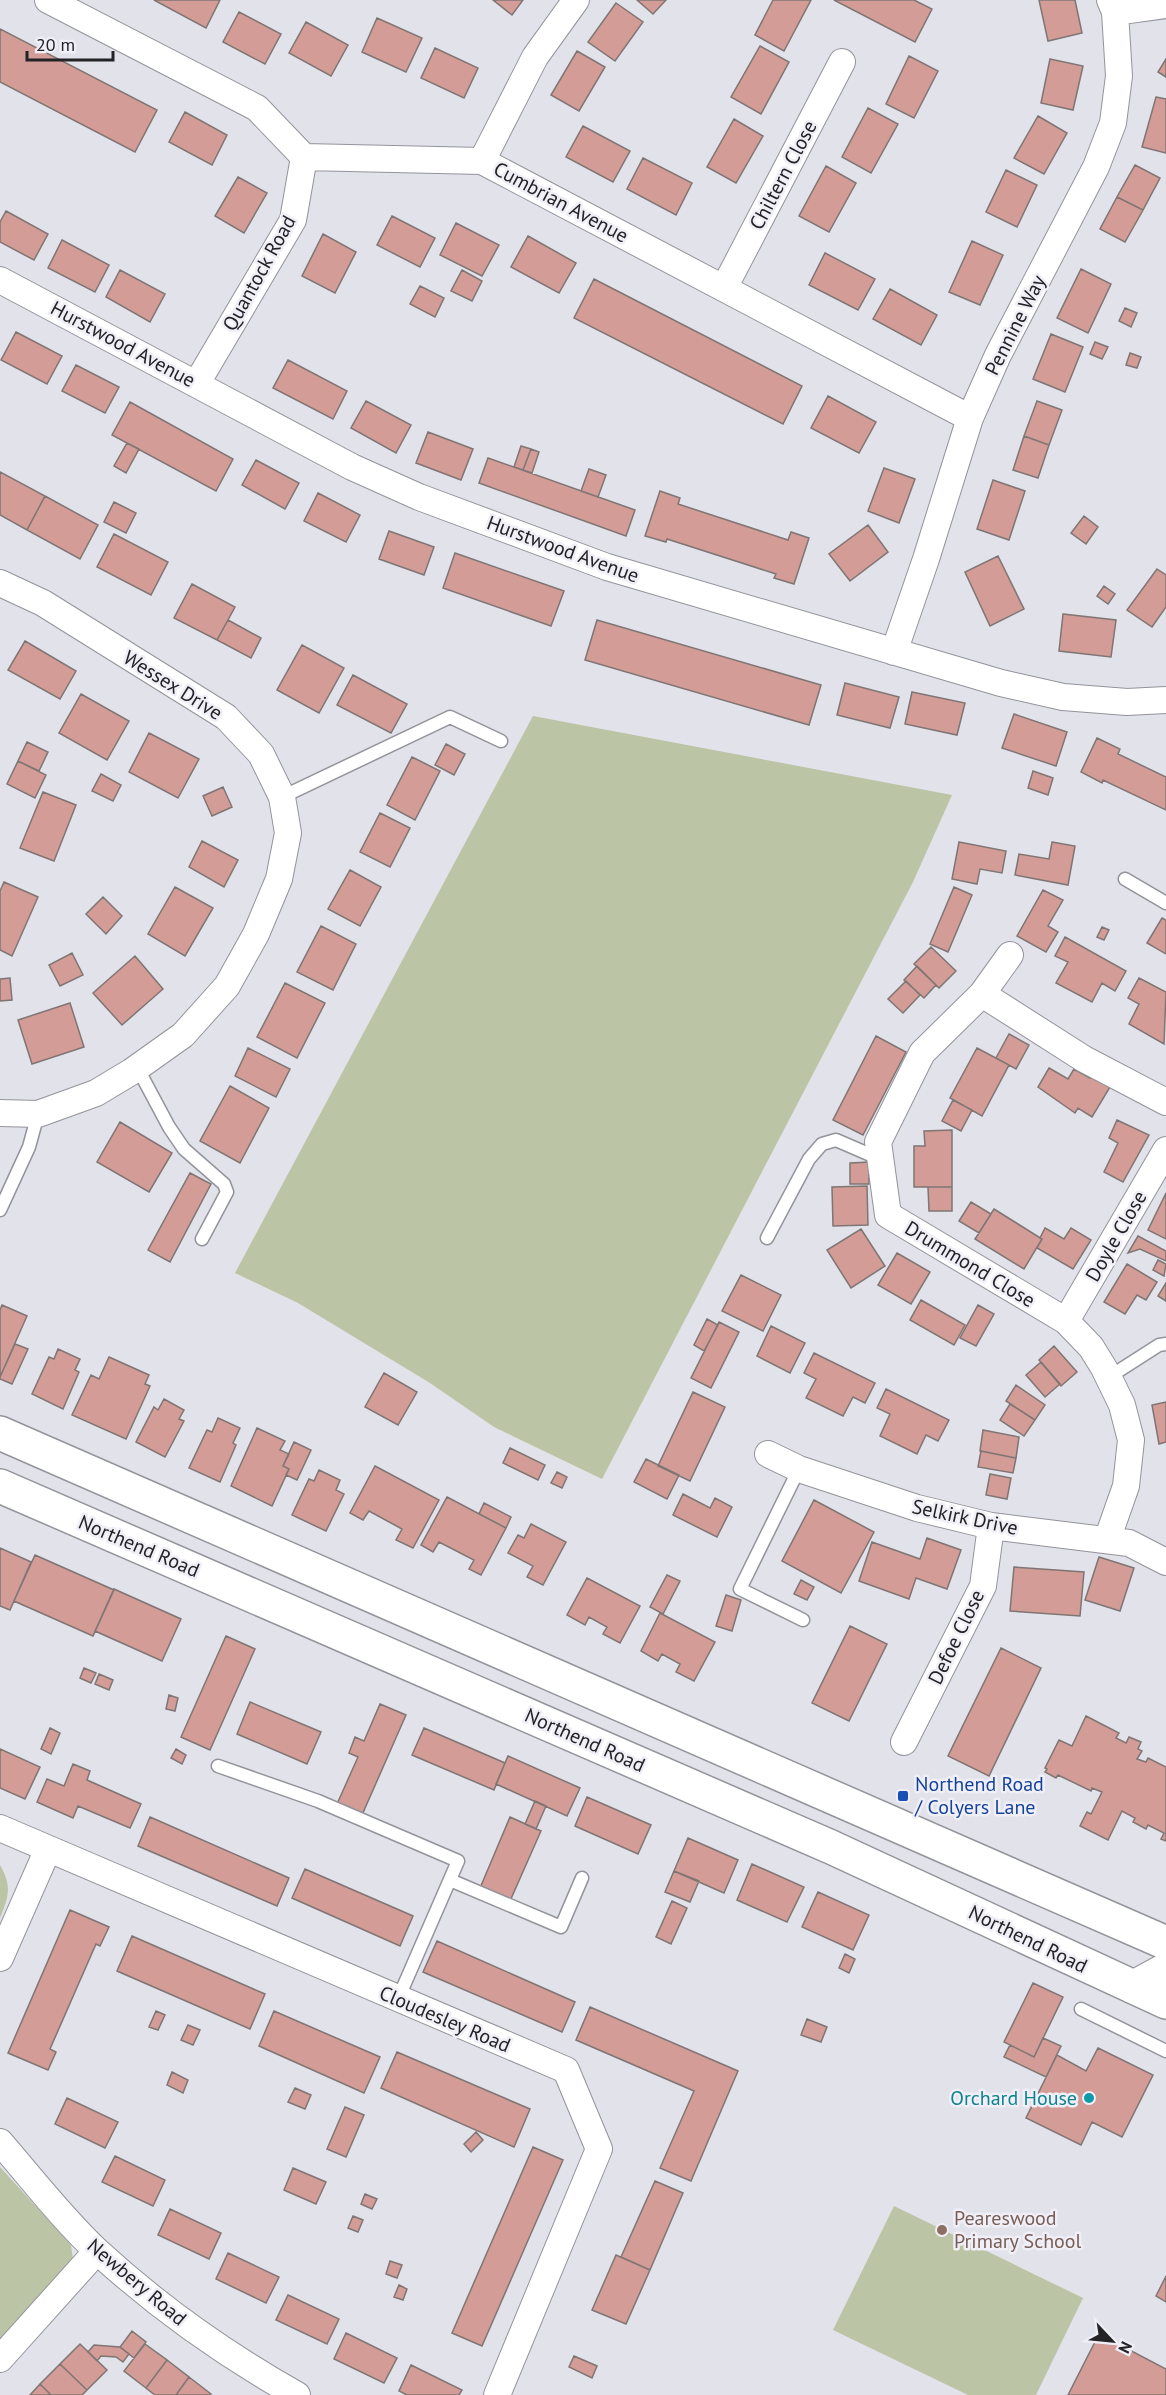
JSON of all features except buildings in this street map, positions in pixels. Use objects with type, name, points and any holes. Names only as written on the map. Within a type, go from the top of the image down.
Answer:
[{"type":"main road","points":[[0,1433],[1166,1943]]},
{"type":"main road","name":"Northend Road","points":[[0,1486],[831,1847],[1166,2002]]},
{"type":"street","points":[[48,0],[257,108],[304,157]]},
{"type":"street","points":[[482,161],[535,57],[576,0]]},
{"type":"street","points":[[1112,6],[1166,5]]},
{"type":"street","name":"Pennine Way","points":[[894,652],[970,418],[998,355],[1096,167],[1113,123],[1119,76],[1112,6]]},
{"type":"street","name":"Chiltern Close","points":[[724,288],[842,62]]},
{"type":"street","name":"Cumbrian Avenue","points":[[304,157],[482,161],[970,418]]},
{"type":"street","name":"Quantock Road","points":[[197,383],[293,220],[304,157]]},
{"type":"street","name":"Hurstwood Avenue","points":[[0,280],[352,466],[419,497],[607,567],[1001,683],[1063,697],[1127,702],[1166,700]]},
{"type":"street","name":"Wessex Drive","points":[[0,583],[44,603],[226,717],[261,754],[282,797],[288,832],[279,879],[256,934],[227,986],[183,1035],[96,1093],[38,1114],[0,1113]]},
{"type":"street","name":"Drummond Close","points":[[1010,955],[982,994],[922,1053],[878,1142],[888,1215],[1066,1321],[1091,1347],[1122,1405],[1131,1440],[1126,1486],[1107,1540]]},
{"type":"street","points":[[982,994],[1084,1059],[1166,1102]]},
{"type":"street","name":"Doyle Close","points":[[1066,1321],[1166,1150]]},
{"type":"street","name":"Selkirk Drive","points":[[768,1454],[799,1469],[916,1508],[991,1526],[1129,1543],[1166,1562]]},
{"type":"street","name":"Defoe Close","points":[[904,1742],[983,1586],[991,1526]]},
{"type":"street","name":"Cloudesley Road","points":[[0,1828],[566,2070],[599,2149],[497,2395]]},
{"type":"street","points":[[0,1958],[48,1850]]},
{"type":"street","points":[[1133,1987],[1166,1969]]},
{"type":"street","name":"Newbery Road","points":[[0,2142],[97,2251],[181,2321],[254,2371],[297,2395]]},
{"type":"street","points":[[0,2359],[97,2251]]},
{"type":"lane","points":[[282,797],[450,717],[501,741]]},
{"type":"lane","points":[[1125,879],[1166,903]]},
{"type":"lane","points":[[137,1067],[169,1127],[184,1149],[224,1184],[227,1192],[202,1239]]},
{"type":"lane","points":[[0,1210],[29,1147],[38,1114]]},
{"type":"lane","points":[[767,1238],[809,1159],[822,1144],[836,1140],[881,1160]]},
{"type":"lane","points":[[1109,1377],[1159,1345],[1166,1344]]},
{"type":"lane","points":[[799,1469],[740,1589],[803,1620]]},
{"type":"lane","points":[[218,1766],[318,1801],[458,1861],[398,1999]]},
{"type":"lane","points":[[450,1880],[561,1927],[582,1878]]},
{"type":"lane","points":[[1081,2009],[1166,2051]]},
{"type":"green space","points":[[533,716],[952,795],[913,882],[602,1479],[494,1427],[430,1383],[298,1303],[235,1273]]},
{"type":"green space","points":[[0,1865],[8,1891],[0,1918]]},
{"type":"green space","points":[[0,2167],[71,2245],[73,2260],[0,2345]]},
{"type":"green space","points":[[894,2206],[1083,2298],[1036,2395],[968,2395],[833,2330]]},
{"type":"place","name":"Northend Road / Colyers Lane","points":[[903,1796]]},
{"type":"place","name":"Orchard House","points":[[1089,2098]]},
{"type":"place","name":"Peareswood Primary School","points":[[942,2230]]}]
